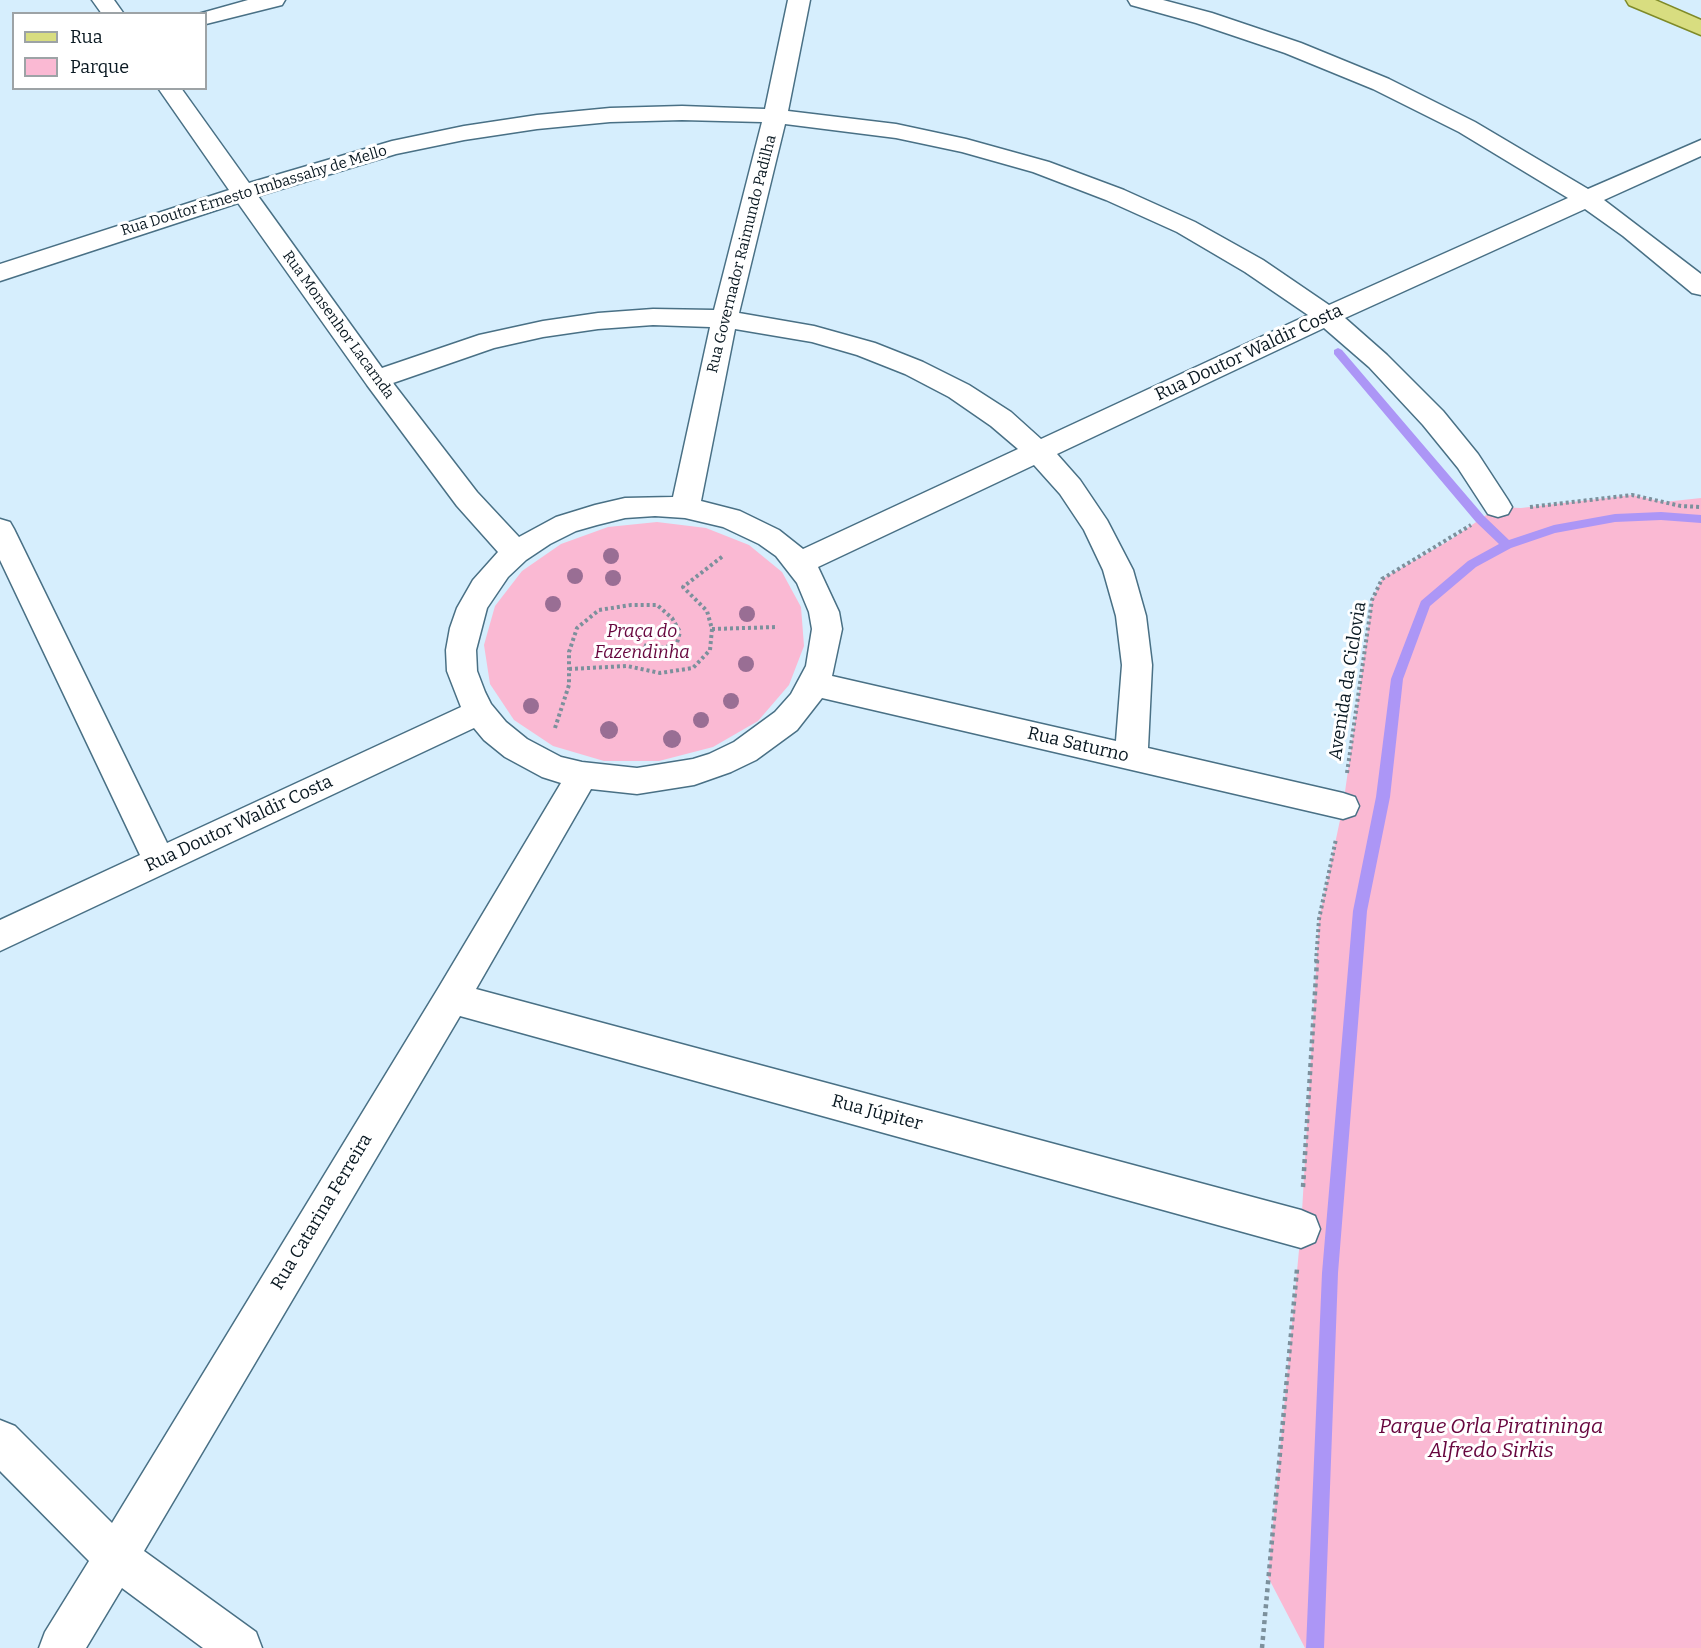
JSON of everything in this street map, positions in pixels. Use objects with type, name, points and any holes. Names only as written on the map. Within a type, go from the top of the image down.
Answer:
[{"type":"main road","points":[[1637,0],[1701,27]]},
{"type":"street","points":[[103,0],[112,12]]},
{"type":"street","points":[[207,17],[274,0]]},
{"type":"street","name":"Rua Governador Raimundo Padilha","points":[[685,508],[724,320],[775,116],[799,0]]},
{"type":"street","points":[[1139,0],[1204,18],[1282,44],[1381,84],[1467,127],[1586,198],[1632,231],[1701,287]]},
{"type":"street","name":"Rua Monsenhor Lacarnda","points":[[170,90],[376,379],[467,499],[516,553]]},
{"type":"street","name":"Rua Doutor Ernesto Imbassahy de Mello","points":[[0,273],[242,191],[392,148],[464,133],[537,122],[610,115],[682,113],[775,116],[896,131],[966,146],[1041,167],[1115,195],[1186,227],[1254,266],[1327,316],[1378,361],[1433,418],[1467,461],[1498,507]]},
{"type":"street","name":"Rua Doutor Waldir Costa","points":[[800,563],[1327,316],[1701,147]]},
{"type":"street","points":[[376,379],[488,341],[543,329],[598,321],[653,317],[762,324],[814,334],[866,349],[914,368],[959,392],[1001,419],[1038,451],[1070,487],[1092,519],[1118,570],[1131,616],[1137,665],[1131,758]]},
{"type":"street","points":[[635,508],[685,508],[730,518],[750,526],[786,549],[800,563],[819,595],[827,629],[821,666],[814,684],[802,703],[773,732],[745,751],[720,763],[694,772],[637,781],[582,776],[541,762],[516,748],[495,731],[479,712],[462,671],[465,628],[471,608],[483,588],[516,553],[566,524],[595,515],[635,508]]},
{"type":"street","points":[[0,529],[159,861]]},
{"type":"street","name":"Rua Saturno","points":[[814,684],[1343,806]]},
{"type":"street","name":"Rua Doutor Waldir Costa","points":[[0,936],[479,712]]},
{"type":"street","name":"Rua Catarina Ferreira","points":[[61,1648],[114,1556],[452,998],[582,776]]},
{"type":"street","name":"Rua Júpiter","points":[[452,998],[1301,1229]]},
{"type":"street","points":[[0,1441],[114,1556],[240,1648]]},
{"type":"path","points":[[1498,507],[1521,508],[1632,495],[1681,506],[1701,507]]},
{"type":"path","name":"Avenida da Ciclovia","points":[[1343,806],[1372,600],[1382,579],[1450,540],[1498,507]]},
{"type":"path","points":[[569,669],[627,666],[660,673],[693,668],[710,650],[712,629],[707,611],[683,587],[723,556]]},
{"type":"path","points":[[541,762],[552,740],[569,685],[569,651],[577,628],[599,610],[657,604],[672,618],[681,632],[677,643],[651,648],[644,645]]},
{"type":"path","points":[[712,629],[778,627]]},
{"type":"green space","name":"Parque Orla Piratininga Alfredo Sirkis","points":[[1632,495],[1664,502],[1701,498],[1701,1648],[1305,1648],[1268,1577],[1301,1229],[1319,919],[1343,806],[1372,600],[1382,579],[1450,540],[1498,507],[1521,508]]},
{"type":"green space","name":"Praça do Fazendinha","points":[[657,522],[706,528],[749,545],[782,572],[801,607],[804,646],[789,685],[758,721],[713,747],[659,761],[604,761],[553,746],[514,720],[490,684],[484,645],[495,606],[522,571],[561,544],[608,527]]},
{"type":"waterway","points":[[1338,352],[1480,519],[1507,545]]},
{"type":"waterway","points":[[1507,545],[1554,529],[1615,518],[1661,516],[1701,519]]},
{"type":"waterway","points":[[1315,1648],[1330,1273],[1360,911],[1383,797],[1397,679],[1425,604],[1472,564],[1507,545]]}]
